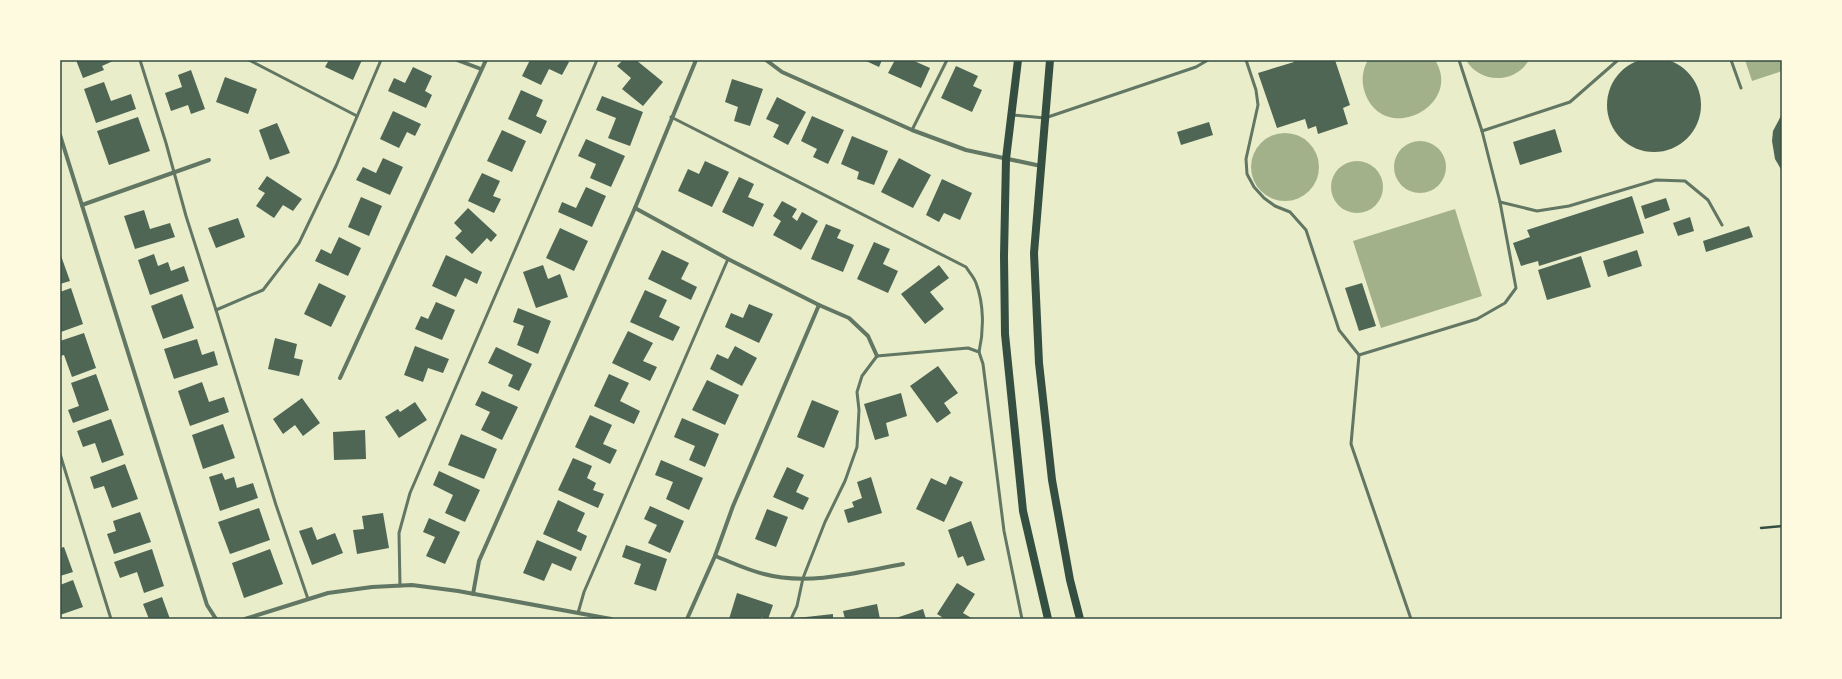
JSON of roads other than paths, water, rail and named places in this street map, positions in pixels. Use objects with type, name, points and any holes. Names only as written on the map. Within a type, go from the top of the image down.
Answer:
[{"type":"main road","points":[[1018,60],[1010,115],[1006,159],[1004,256],[1005,334],[1023,510],[1048,619]]},
{"type":"main road","points":[[1050,60],[1034,253],[1039,363],[1052,480],[1070,580],[1080,619]]},
{"type":"street","points":[[457,60],[481,69]]},
{"type":"street","points":[[340,378],[486,60]]},
{"type":"street","points":[[473,594],[479,561],[635,208],[696,60]]},
{"type":"street","points":[[766,60],[782,72],[912,130],[966,150],[1041,166]]},
{"type":"street","points":[[60,136],[207,605],[216,619]]},
{"type":"street","points":[[82,205],[209,160]]},
{"type":"street","points":[[635,208],[819,305],[849,318],[868,336],[877,356]]},
{"type":"street","points":[[687,619],[715,556],[733,506],[819,305]]},
{"type":"street","points":[[715,556],[764,574],[786,578],[823,578],[904,564]]},
{"type":"street","points":[[245,619],[328,593],[372,587],[412,585],[473,594],[611,619]]},
{"type":"lane","points":[[140,60],[276,505],[308,599]]},
{"type":"lane","points":[[249,60],[357,116]]},
{"type":"lane","points":[[216,310],[263,290],[299,242],[381,60]]},
{"type":"lane","points":[[400,586],[399,533],[410,493],[597,60]]},
{"type":"lane","points":[[912,130],[947,60]]},
{"type":"lane","points":[[1010,115],[1045,118],[1196,67],[1208,60]]},
{"type":"lane","points":[[1246,60],[1256,90],[1258,105],[1246,159],[1247,174],[1254,187],[1264,198],[1275,206],[1290,212],[1306,230],[1338,330],[1359,355],[1351,444],[1411,619]]},
{"type":"lane","points":[[1359,355],[1477,319],[1505,303],[1516,288],[1500,202],[1482,131],[1459,60]]},
{"type":"lane","points":[[1482,131],[1570,102],[1618,60]]},
{"type":"lane","points":[[1731,60],[1741,88]]},
{"type":"lane","points":[[672,117],[966,267],[976,281],[981,302],[982,336],[979,352],[983,364],[1004,531],[1022,619]]},
{"type":"lane","points":[[1500,202],[1537,211],[1568,206],[1656,180],[1685,181],[1708,200],[1722,225]]},
{"type":"lane","points":[[578,613],[584,592],[728,258]]},
{"type":"lane","points":[[791,619],[797,606],[802,578],[825,522],[845,481],[857,447],[859,410],[857,392],[862,376],[877,356],[968,348],[979,352]]},
{"type":"lane","points":[[60,454],[111,619]]}]
